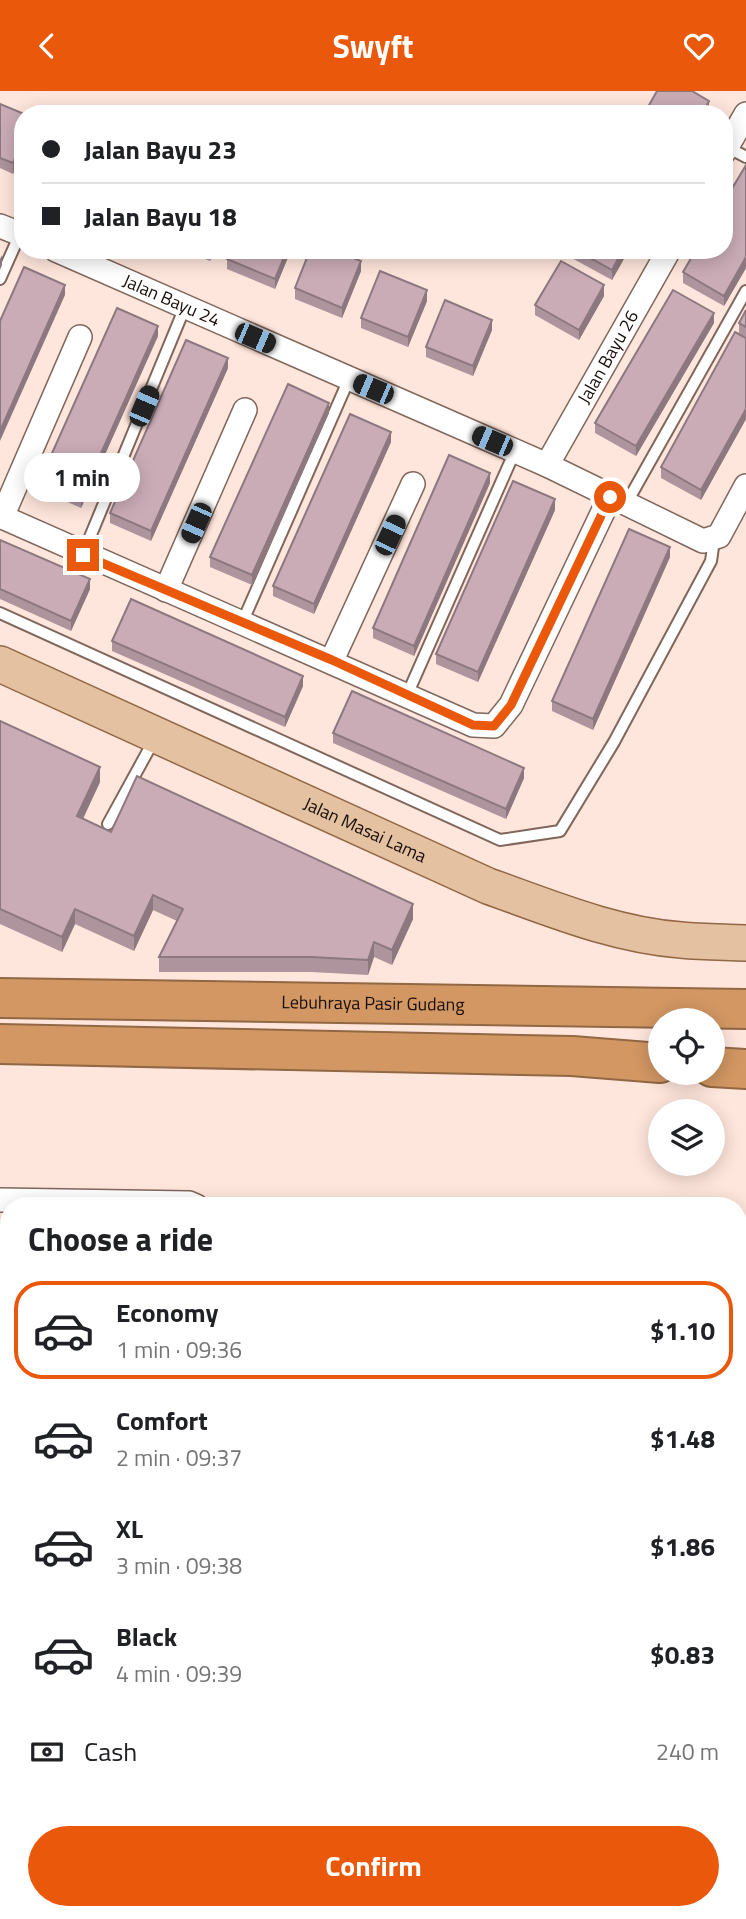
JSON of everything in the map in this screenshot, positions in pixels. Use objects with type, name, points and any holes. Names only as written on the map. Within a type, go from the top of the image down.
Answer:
[{"type":"highway","name":"Lebuhraya Pasir Gudang","points":[[0,998],[746,1009]]},
{"type":"highway","points":[[0,1044],[572,1056],[648,1062]]},
{"type":"highway","points":[[725,1068],[746,1069]]},
{"type":"main road","name":"Jalan Masai Lama","points":[[0,664],[155,738],[488,886],[559,912],[678,940],[746,943]]},
{"type":"street","points":[[733,152],[746,114]]},
{"type":"street","name":"Jalan Bayu 24","points":[[76,259],[547,465],[618,501],[711,540]]},
{"type":"street","name":"Jalan Bayu 26","points":[[547,465],[664,259]]},
{"type":"street","points":[[80,337],[1,517],[83,555],[332,660],[473,725],[494,726],[511,705],[618,501]]},
{"type":"street","points":[[166,590],[245,410]]},
{"type":"street","points":[[332,660],[413,484]]},
{"type":"street","points":[[711,540],[746,486]]},
{"type":"lane","points":[[0,279],[14,232]]},
{"type":"lane","points":[[618,501],[746,291]]},
{"type":"lane","points":[[83,555],[185,307]]},
{"type":"lane","points":[[242,622],[349,379]]},
{"type":"lane","points":[[407,695],[515,451]]},
{"type":"lane","points":[[0,613],[500,840],[560,831],[614,742],[711,561],[711,540]]},
{"type":"lane","points":[[108,824],[155,738]]},
{"type":"building","points":[[657,91],[692,91],[709,101],[707,105],[649,105]]},
{"type":"building","points":[[0,104],[14,110],[14,161],[13,163],[0,158]]},
{"type":"building","points":[[746,165],[746,257],[724,296],[683,272],[691,259],[733,259],[733,187]]},
{"type":"building","points":[[227,259],[283,259],[275,279]]},
{"type":"building","points":[[306,259],[361,261],[342,308],[295,288]]},
{"type":"building","points":[[592,259],[618,259],[612,270]]},
{"type":"building","points":[[561,261],[604,285],[579,330],[535,305]]},
{"type":"building","points":[[24,267],[65,285],[0,431],[0,321]]},
{"type":"building","points":[[380,271],[427,290],[408,337],[361,318]]},
{"type":"building","points":[[673,290],[714,313],[636,446],[595,423]]},
{"type":"building","points":[[445,300],[492,320],[473,366],[426,347]]},
{"type":"building","points":[[117,308],[158,326],[81,498],[40,480]]},
{"type":"building","points":[[746,310],[746,327],[739,323]]},
{"type":"building","points":[[735,332],[746,338],[746,409],[701,490],[661,467]]},
{"type":"building","points":[[186,340],[228,358],[151,531],[110,513]]},
{"type":"building","points":[[288,384],[329,403],[252,575],[210,557]]},
{"type":"building","points":[[350,414],[391,432],[314,604],[273,586]]},
{"type":"building","points":[[449,455],[490,473],[414,646],[373,628]]},
{"type":"building","points":[[513,481],[555,499],[478,672],[436,654]]},
{"type":"building","points":[[629,529],[670,547],[593,719],[552,701]]},
{"type":"building","points":[[0,540],[90,579],[71,621],[0,589]]},
{"type":"building","points":[[131,599],[303,676],[285,717],[112,641]]},
{"type":"building","points":[[352,691],[524,768],[506,809],[333,733]]},
{"type":"building","points":[[0,721],[100,767],[77,816],[111,832],[137,776],[413,904],[392,950],[374,942],[368,960],[311,957],[159,957],[183,909],[153,895],[134,936],[75,909],[62,937],[0,909]]},
{"type":"route","points":[[83,555],[332,660],[473,725],[494,726],[511,705],[610,497]]}]
